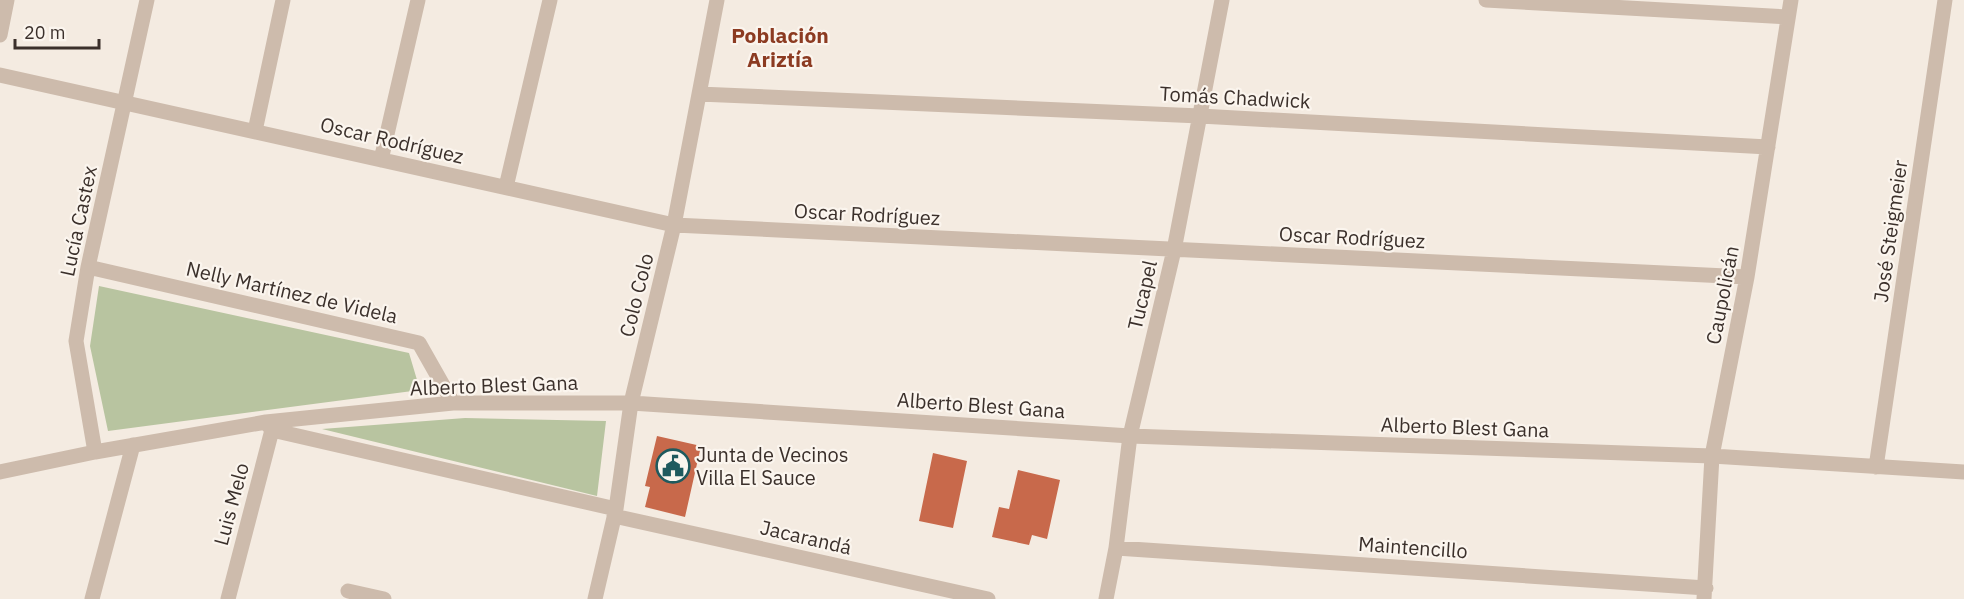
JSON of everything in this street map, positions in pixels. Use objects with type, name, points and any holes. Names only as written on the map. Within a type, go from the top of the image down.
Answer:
[{"type":"street","points":[[0,35],[7,0]]},
{"type":"street","name":"Lucía Castex","points":[[95,452],[76,341],[88,267],[147,0]]},
{"type":"street","points":[[255,131],[283,0]]},
{"type":"street","points":[[381,160],[418,0]]},
{"type":"street","points":[[506,187],[550,0]]},
{"type":"street","name":"Colo Colo","points":[[595,599],[615,512],[631,402],[674,225],[717,0]]},
{"type":"street","name":"Tucapel","points":[[1106,599],[1116,548],[1130,436],[1174,250],[1222,0]]},
{"type":"street","points":[[1486,0],[1788,17]]},
{"type":"street","name":"Caupolicán","points":[[1705,593],[1712,456],[1747,277],[1791,0]]},
{"type":"street","name":"José Steigmeier","points":[[1876,467],[1945,0]]},
{"type":"street","name":"Oscar Rodríguez","points":[[0,75],[674,225],[1747,277]]},
{"type":"street","name":"Tomás Chadwick","points":[[699,94],[1200,116],[1768,147]]},
{"type":"street","name":"Nelly Martínez de Videla","points":[[88,267],[419,343],[453,403]]},
{"type":"street","name":"Alberto Blest Gana","points":[[0,472],[133,445],[453,403],[631,402],[1130,436],[1712,456],[1964,472]]},
{"type":"street","name":"Jacarandá","points":[[269,426],[615,512],[988,599]]},
{"type":"street","name":"Luis Melo","points":[[228,599],[269,426]]},
{"type":"street","points":[[92,599],[133,445]]},
{"type":"street","name":"Maintencillo","points":[[1116,548],[1705,593]]},
{"type":"street","points":[[348,591],[384,599]]},
{"type":"green space","points":[[99,286],[409,353],[420,390],[108,431],[90,346]]},
{"type":"green space","points":[[465,418],[606,421],[597,496],[322,429]]},
{"type":"building","name":"Junta de Vecinos Villa El Sauce","points":[[657,436],[701,446],[685,517],[645,507],[650,487],[645,486]]},
{"type":"building","points":[[933,453],[967,461],[953,528],[919,521]]},
{"type":"building","points":[[1018,470],[1060,480],[1047,539],[1032,535],[1029,545],[992,537],[999,507],[1009,509]]},
{"type":"place","name":"Junta de Vecinos Villa El Sauce","points":[[673,466]]},
{"type":"district","name":"Población Ariztía","points":[[780,47]]}]
